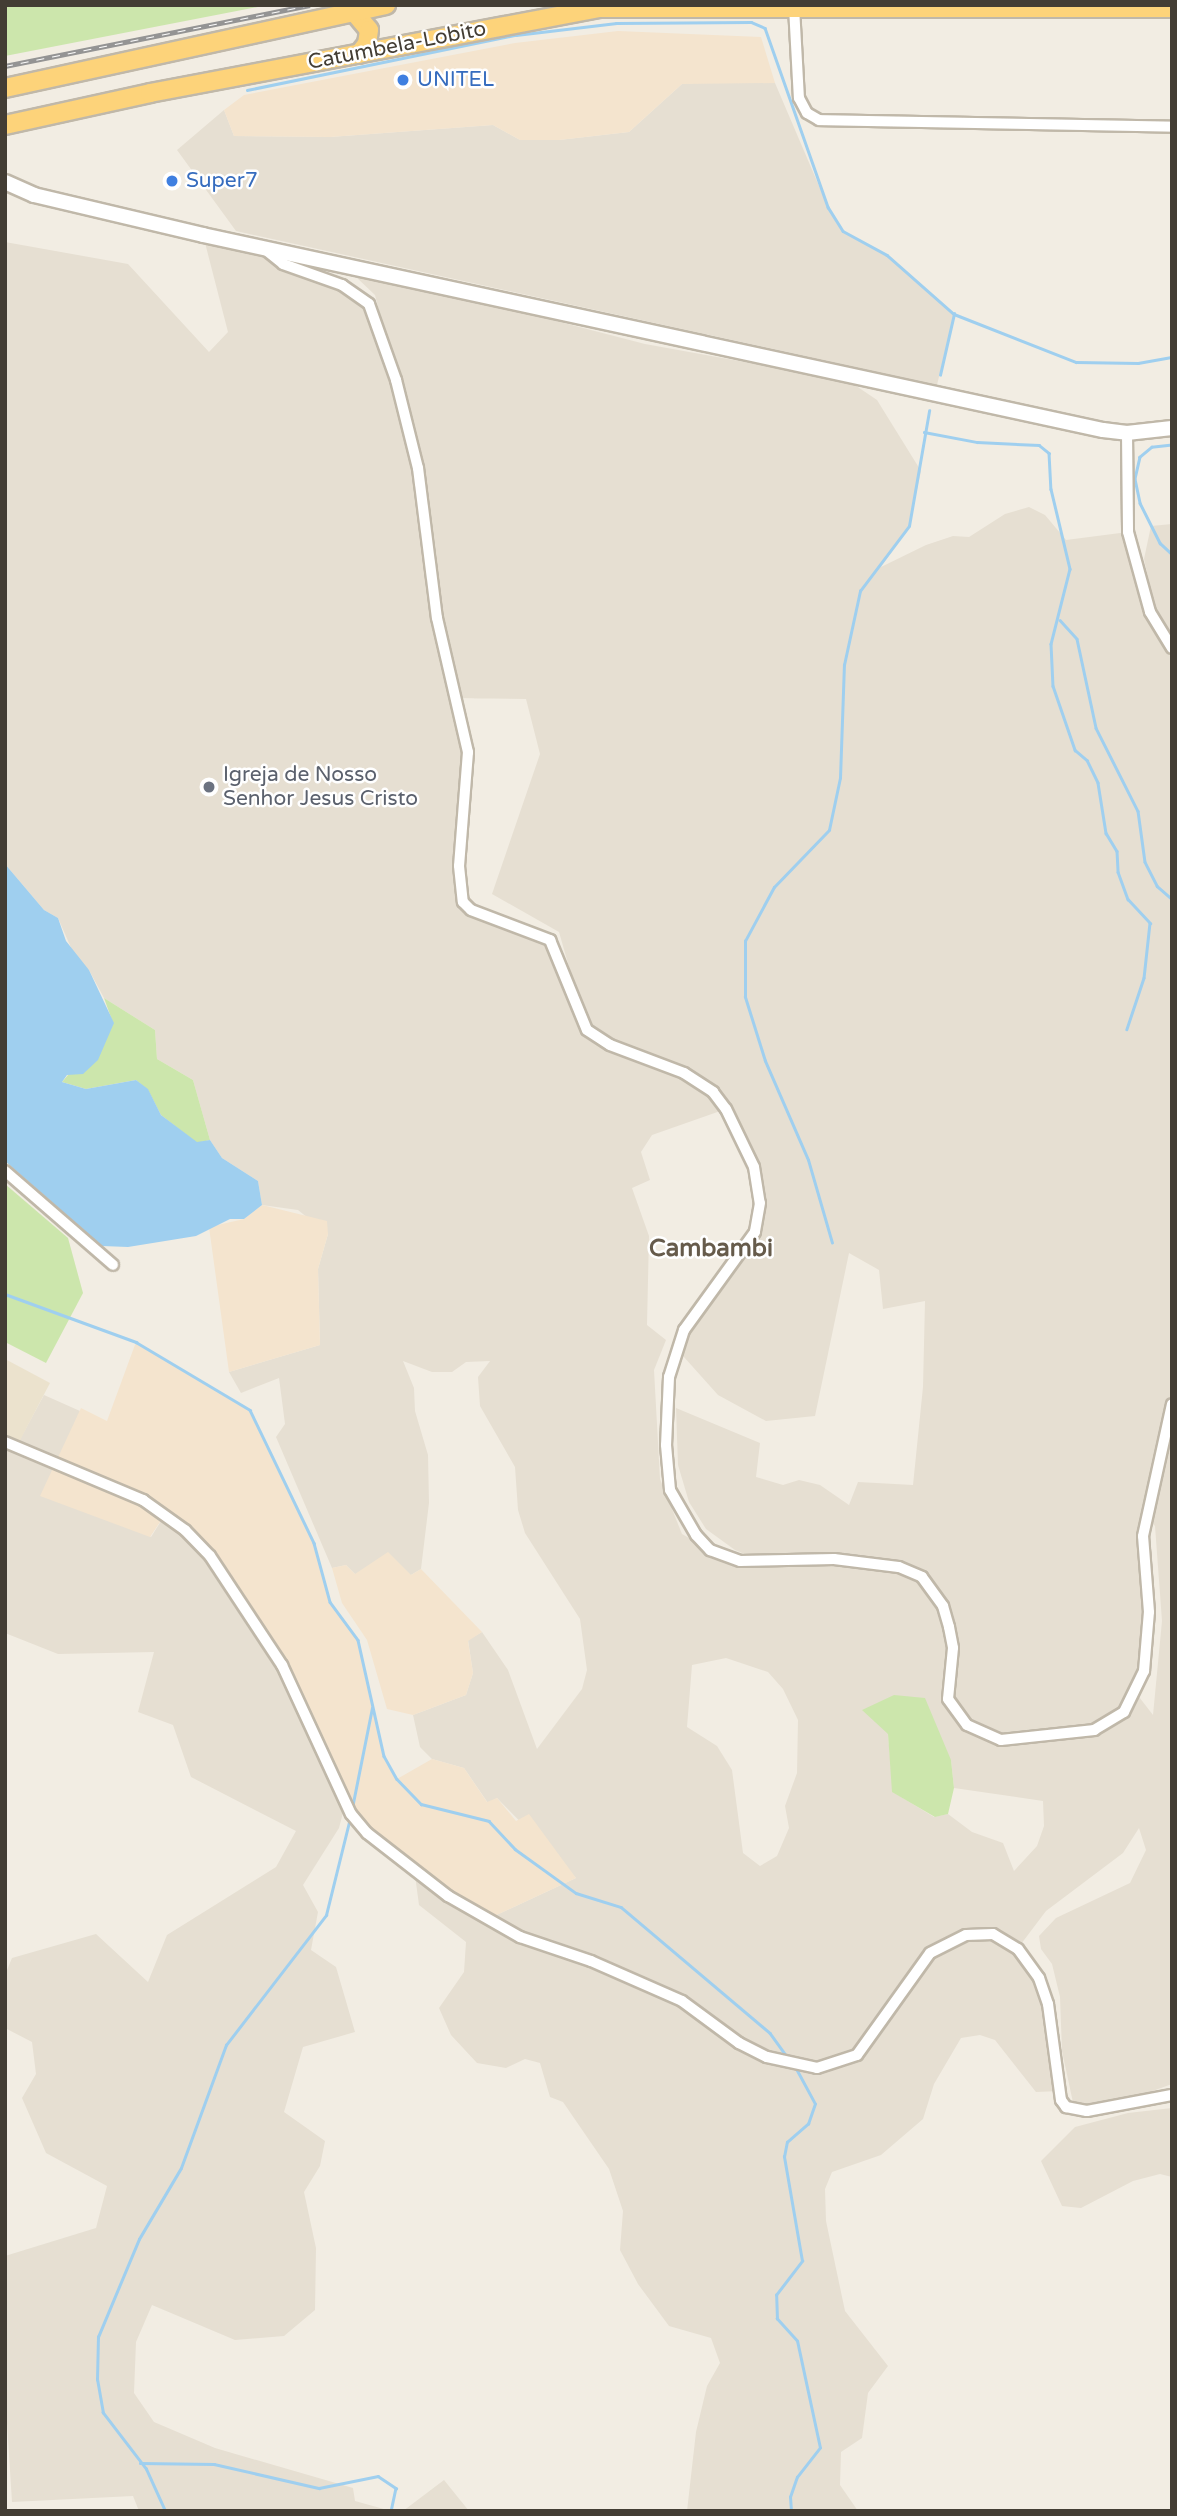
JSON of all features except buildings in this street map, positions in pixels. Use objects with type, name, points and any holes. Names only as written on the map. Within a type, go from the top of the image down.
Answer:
[{"type":"highway","name":"Catumbela-Lobito","points":[[5,88],[386,5]]},
{"type":"highway","name":"Catumbela-Lobito","points":[[5,125],[588,10],[794,7],[1172,8]]},
{"type":"highway","points":[[354,12],[369,30],[367,44],[359,54]]},
{"type":"street","points":[[794,7],[799,98],[807,113],[819,120],[1172,127]]},
{"type":"street","points":[[5,182],[34,195],[264,248],[1127,433],[1172,428]]},
{"type":"street","points":[[264,248],[283,264],[360,295],[376,314],[385,342],[418,468],[437,618],[468,752],[458,866],[463,902],[471,910],[550,940],[587,1030],[610,1045],[684,1073],[713,1092],[726,1109],[754,1167],[760,1203],[755,1232],[689,1321],[675,1347],[669,1377],[666,1445],[670,1490],[696,1535],[710,1550],[740,1561],[809,1556],[899,1567],[922,1577],[943,1606],[950,1627],[953,1648],[947,1699],[967,1725],[1001,1740],[1094,1730],[1124,1712],[1144,1671],[1149,1612],[1143,1536],[1172,1404]]},
{"type":"street","points":[[1127,433],[1128,532],[1150,612],[1172,648]]},
{"type":"street","points":[[5,1171],[113,1265]]},
{"type":"street","points":[[5,1442],[143,1500],[185,1530],[210,1556],[282,1665],[351,1814],[367,1833],[448,1896],[520,1937],[591,1961],[682,2001],[740,2043],[767,2057],[817,2068],[857,2055],[930,1953],[966,1935],[993,1934],[1018,1949],[1039,1978],[1048,2004],[1061,2100],[1066,2107],[1087,2111],[1172,2095]]},
{"type":"shaded area","points":[[618,31],[761,37],[775,83],[682,84],[629,132],[559,140],[520,140],[493,125],[330,137],[234,136],[224,110],[244,95],[515,43]]},
{"type":"shaded area","points":[[731,80],[775,83],[828,207],[843,231],[887,255],[954,314],[937,385],[236,231],[177,150],[224,110],[234,136],[330,137],[493,125],[520,140],[559,140],[629,132],[682,84]]},
{"type":"shaded area","points":[[203,235],[264,248],[360,295],[391,358],[375,295],[355,276],[456,295],[645,344],[806,373],[840,375],[877,400],[921,471],[909,526],[881,567],[926,545],[953,536],[969,537],[1005,514],[1029,507],[1045,515],[1066,540],[1128,532],[1150,612],[1172,648],[1172,2084],[1111,2106],[1075,2112],[1062,2051],[1060,1997],[1052,1964],[1041,1949],[1039,1936],[1056,1918],[1130,1883],[1146,1850],[1139,1828],[1123,1853],[1046,1911],[1018,1948],[1039,1978],[1059,2091],[1036,2092],[995,2040],[980,2035],[961,2038],[934,2084],[923,2119],[881,2155],[832,2172],[825,2189],[826,2221],[845,2311],[888,2366],[868,2393],[862,2438],[841,2452],[840,2485],[858,2511],[687,2511],[696,2432],[707,2386],[720,2363],[711,2338],[669,2326],[638,2284],[620,2250],[623,2211],[609,2169],[563,2102],[550,2097],[540,2063],[525,2059],[506,2068],[477,2063],[451,2035],[439,2008],[464,1972],[466,1942],[419,1905],[414,1868],[490,1918],[576,1878],[497,1798],[488,1803],[464,1768],[432,1759],[420,1747],[413,1715],[466,1695],[473,1673],[468,1640],[482,1632],[508,1670],[537,1749],[582,1689],[587,1670],[580,1619],[525,1533],[518,1510],[515,1467],[480,1406],[478,1377],[490,1361],[466,1362],[452,1372],[432,1372],[403,1361],[414,1388],[415,1411],[428,1455],[429,1503],[421,1569],[411,1575],[355,1574],[346,1565],[332,1568],[276,1437],[285,1424],[279,1378],[241,1393],[229,1372],[320,1345],[318,1269],[328,1234],[298,1210],[262,1205],[258,1181],[222,1158],[210,1140],[193,1080],[157,1059],[155,1030],[104,998],[89,970],[76,959],[58,918],[44,910],[5,864],[5,242],[128,264],[209,352],[228,332]],"holes":[[[455,698],[526,699],[540,754],[492,894],[559,932],[586,1026],[550,940],[463,901],[468,752]],[[726,1109],[758,1187],[748,1247],[675,1347],[718,1395],[766,1421],[815,1416],[849,1253],[879,1270],[883,1309],[925,1301],[923,1387],[913,1485],[858,1482],[849,1505],[820,1485],[799,1480],[783,1485],[756,1477],[760,1443],[676,1408],[678,1465],[689,1502],[706,1529],[735,1550],[759,1560],[710,1550],[682,1534],[660,1479],[654,1370],[666,1340],[647,1325],[649,1236],[632,1188],[650,1180],[641,1152],[652,1135]],[[1146,1517],[1155,1526],[1162,1621],[1153,1715],[1136,1693],[1149,1612]],[[726,1658],[768,1672],[783,1689],[798,1720],[797,1773],[785,1806],[789,1828],[777,1856],[760,1866],[743,1853],[732,1770],[717,1746],[687,1727],[692,1665]],[[888,1734],[951,1760],[954,1788],[1043,1801],[1044,1826],[1037,1846],[1014,1871],[1003,1843],[972,1832],[948,1814],[934,1817],[893,1792]]]},
{"type":"shaded area","points":[[1172,524],[1172,633],[1155,609],[1144,559],[1151,526]]},
{"type":"shaded area","points":[[262,1205],[327,1221],[328,1234],[318,1269],[320,1345],[229,1372],[209,1227],[244,1219]]},
{"type":"shaded area","points":[[136,1342],[250,1410],[314,1543],[330,1602],[358,1640],[384,1756],[397,1779],[432,1759],[464,1768],[487,1802],[497,1798],[516,1821],[529,1814],[576,1878],[490,1918],[448,1896],[351,1814],[297,1691],[210,1556],[166,1513],[150,1537],[40,1496],[81,1408],[107,1421]]},
{"type":"shaded area","points":[[5,1359],[50,1383],[18,1444],[5,1438]]},
{"type":"shaded area","points":[[44,1395],[80,1411],[55,1467],[151,1537],[166,1513],[185,1530],[282,1665],[345,1805],[339,1828],[303,1885],[318,1912],[311,1950],[336,1967],[355,2032],[303,2047],[284,2112],[325,2141],[320,2166],[304,2192],[316,2248],[315,2310],[284,2336],[235,2340],[152,2305],[136,2342],[134,2393],[154,2422],[215,2448],[353,2488],[355,2501],[391,2511],[139,2511],[133,2496],[12,2502],[5,2392],[5,2256],[96,2228],[107,2186],[46,2153],[22,2098],[36,2074],[32,2042],[5,2028],[5,1975],[12,1958],[96,1934],[148,1982],[167,1935],[276,1867],[296,1831],[191,1777],[173,1725],[138,1712],[154,1652],[58,1654],[5,1633],[5,1445],[18,1443]]},
{"type":"shaded area","points":[[388,1552],[411,1575],[421,1569],[482,1632],[468,1641],[473,1673],[466,1695],[413,1715],[387,1709],[367,1640],[342,1603],[332,1568],[346,1565],[355,1574]]},
{"type":"shaded area","points":[[1172,2108],[1172,2177],[1160,2174],[1133,2181],[1081,2208],[1062,2206],[1041,2161],[1075,2127],[1128,2113]]},
{"type":"shaded area","points":[[444,2480],[469,2511],[403,2511]]},
{"type":"green space","points":[[5,5],[268,5],[5,56]]},
{"type":"green space","points":[[104,998],[155,1030],[157,1059],[193,1080],[210,1140],[197,1143],[161,1115],[148,1090],[136,1080],[86,1089],[62,1082],[113,1023]]},
{"type":"green space","points":[[5,1184],[68,1238],[83,1293],[46,1363],[5,1342]]},
{"type":"green space","points":[[894,1695],[925,1698],[951,1760],[954,1788],[948,1814],[935,1817],[892,1792],[888,1734],[862,1710]]},
{"type":"water","points":[[5,864],[44,910],[58,918],[66,941],[89,970],[114,1023],[98,1060],[83,1074],[67,1075],[62,1082],[86,1089],[136,1080],[148,1089],[161,1115],[197,1142],[210,1140],[222,1158],[258,1181],[262,1205],[244,1219],[230,1219],[196,1236],[128,1247],[102,1246],[5,1161]]},
{"type":"waterway","points":[[247,90],[516,35],[616,23],[751,22],[765,28],[828,207],[843,231],[887,255],[954,314],[1076,362],[1138,363],[1172,357]]},
{"type":"waterway","points":[[940,375],[954,314]]},
{"type":"waterway","points":[[832,1243],[808,1160],[765,1061],[745,997],[745,941],[774,887],[829,830],[840,778],[844,665],[860,591],[909,526],[929,411]]},
{"type":"waterway","points":[[924,432],[977,442],[1039,445],[1049,453],[1051,489],[1070,569],[1051,644],[1053,686],[1075,750],[1087,760],[1098,783],[1106,833],[1117,851],[1118,872],[1128,899],[1150,923],[1144,978],[1127,1029]]},
{"type":"waterway","points":[[1172,445],[1152,447],[1140,457],[1135,479],[1140,503],[1160,543],[1172,554]]},
{"type":"waterway","points":[[1060,620],[1077,639],[1096,728],[1138,811],[1145,862],[1157,886],[1172,899]]},
{"type":"waterway","points":[[5,1294],[136,1342],[250,1410],[314,1543],[330,1602],[358,1640],[384,1756],[397,1779],[421,1804],[489,1821],[515,1849],[576,1893],[621,1907],[770,2033],[787,2056]]},
{"type":"waterway","points":[[352,1808],[372,1708]]},
{"type":"waterway","points":[[165,2511],[146,2469],[103,2413],[97,2380],[98,2337],[139,2239],[181,2168],[226,2045],[326,1915],[350,1818]]},
{"type":"waterway","points":[[791,2511],[790,2497],[797,2477],[820,2448],[797,2341],[777,2319],[776,2295],[802,2261],[784,2157],[787,2142],[808,2124],[815,2104],[795,2067]]},
{"type":"waterway","points":[[140,2463],[214,2464],[319,2488],[378,2476],[396,2488],[391,2511]]},
{"type":"railway","points":[[5,66],[310,5]]},
{"type":"place","name":"UNITEL","points":[[403,80]]},
{"type":"place","name":"Super7","points":[[172,181]]},
{"type":"place","name":"Igreja de Nosso Senhor Jesus Cristo","points":[[209,787]]},
{"type":"district","name":"Cambambi","points":[[711,1249]]}]
